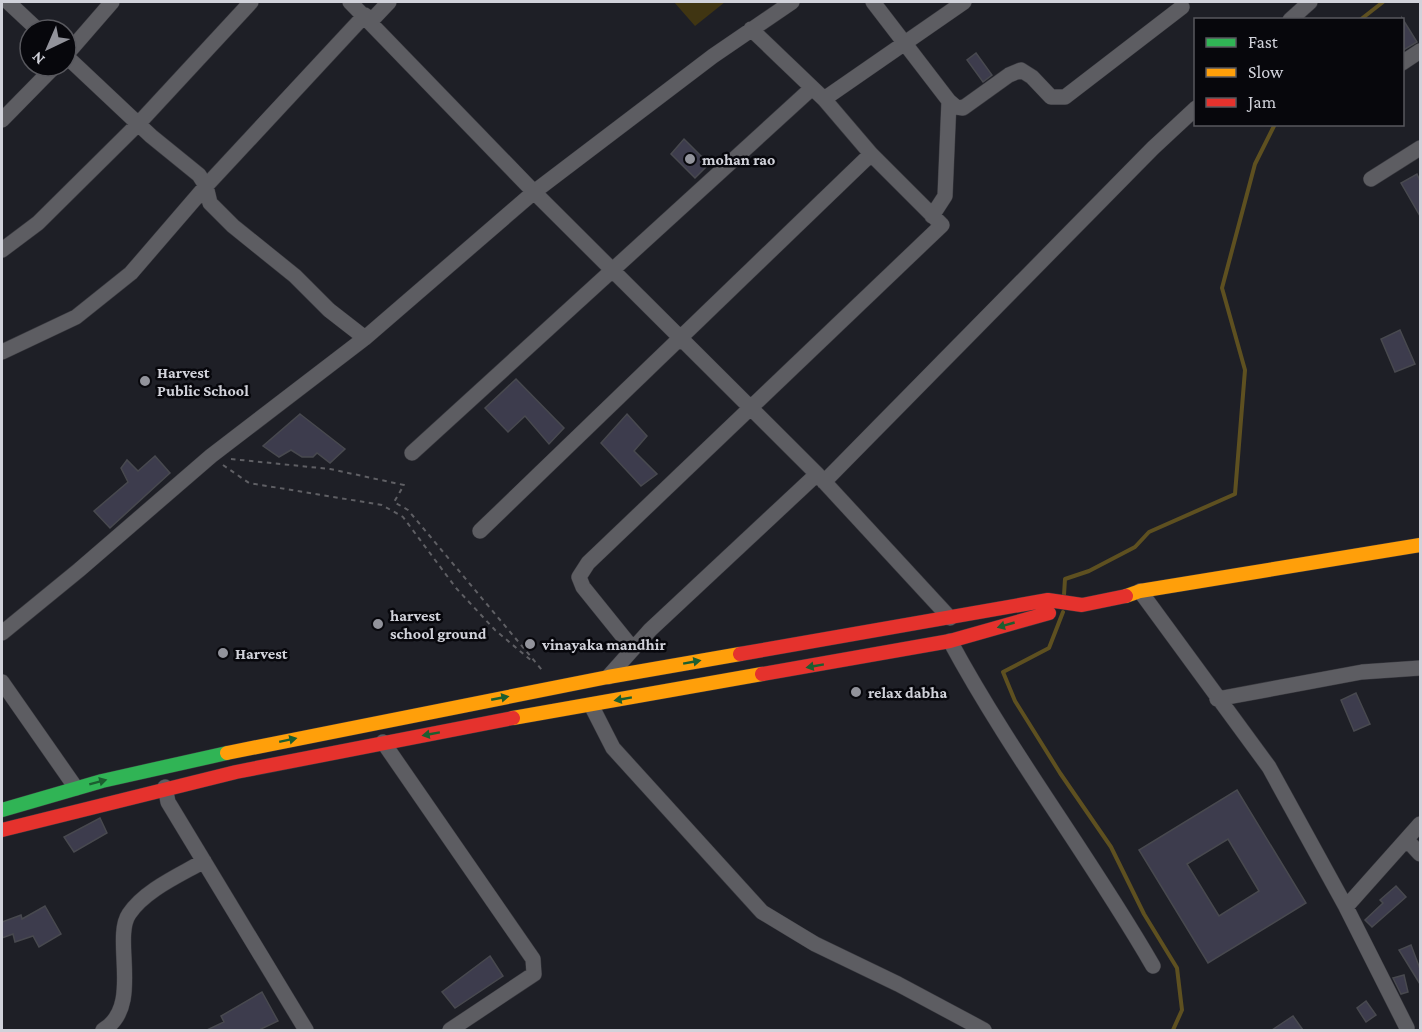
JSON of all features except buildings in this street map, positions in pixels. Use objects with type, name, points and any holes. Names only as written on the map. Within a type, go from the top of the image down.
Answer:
[{"type":"street","points":[[8,2],[25,18]]},
{"type":"street","points":[[78,42],[112,2]]},
{"type":"street","points":[[2,250],[38,224],[139,123],[251,2]]},
{"type":"street","points":[[350,2],[534,192],[751,407],[950,618]]},
{"type":"street","points":[[2,352],[76,317],[131,273],[206,186],[368,18],[389,2]]},
{"type":"street","points":[[2,633],[211,456],[364,338],[534,192],[751,29],[792,2]]},
{"type":"street","points":[[873,2],[949,101],[957,108],[968,106],[1009,75],[1021,70],[1032,77],[1051,97],[1065,97],[1182,8]]},
{"type":"street","points":[[824,99],[964,2]]},
{"type":"street","points":[[1292,18],[1310,2]]},
{"type":"street","points":[[633,649],[583,587],[579,577],[588,563],[942,225],[871,153],[824,99],[751,29]]},
{"type":"street","points":[[1404,62],[1420,51]]},
{"type":"street","points":[[78,67],[199,175],[206,186],[210,203],[232,226],[295,276],[329,310],[364,338]]},
{"type":"street","points":[[2,120],[43,78]]},
{"type":"street","points":[[412,453],[812,88]]},
{"type":"street","points":[[932,216],[945,196],[949,101]]},
{"type":"street","points":[[608,677],[633,649],[820,478],[1194,110]]},
{"type":"street","points":[[1371,179],[1420,148]]},
{"type":"street","points":[[480,531],[871,153]]},
{"type":"street","points":[[2,810],[76,788],[306,736],[608,677],[1048,600],[1059,605],[1119,598],[1140,591],[1420,545]]},
{"type":"street","points":[[1140,591],[1269,767],[1346,907],[1406,1029],[1420,1019]]},
{"type":"street","points":[[2,830],[106,800],[384,742],[950,641],[1051,612],[1059,605]]},
{"type":"street","points":[[950,641],[984,703],[1112,895],[1153,966]]},
{"type":"street","points":[[1217,699],[1362,672],[1420,668]]},
{"type":"street","points":[[2,682],[76,788]]},
{"type":"street","points":[[591,705],[613,748],[762,912],[815,944],[898,984],[984,1030]]},
{"type":"street","points":[[384,742],[533,959],[534,974],[450,1030]]},
{"type":"street","points":[[165,787],[168,802],[299,1028]]},
{"type":"street","points":[[1346,907],[1420,824]]},
{"type":"street","points":[[1407,840],[1420,854]]},
{"type":"street","points":[[103,1030],[119,1012],[124,993],[127,916],[140,901],[204,861]]},
{"type":"path","points":[[211,456],[249,483],[382,505],[403,517],[456,588],[495,630],[540,668]]},
{"type":"path","points":[[211,456],[330,469],[404,485],[394,502],[408,510],[555,687]]},
{"type":"shaded area","points":[[674,2],[725,2],[695,26]]},
{"type":"waterway","points":[[1363,18],[1383,2]]},
{"type":"waterway","points":[[1064,595],[1065,579],[1089,571],[1135,547],[1149,532],[1235,494],[1245,370],[1222,288],[1255,164],[1274,126]]},
{"type":"waterway","points":[[1063,612],[1049,648],[1003,672],[1015,701],[1060,773],[1111,847],[1144,914],[1177,968],[1182,1010],[1173,1030]]},
{"type":"traffic: fast","points":[[2,810],[102,781],[227,753]]},
{"type":"traffic: slow","points":[[1126,596],[1140,591],[1420,545]]},
{"type":"traffic: slow","points":[[227,753],[608,677],[740,654]]},
{"type":"traffic: slow","points":[[513,718],[762,674]]},
{"type":"traffic: jam","points":[[740,654],[1048,600],[1082,605],[1126,596]]},
{"type":"traffic: jam","points":[[762,674],[950,641],[1049,613]]},
{"type":"traffic: jam","points":[[2,830],[236,772],[513,718]]},
{"type":"place","name":"mohan rao","points":[[690,159]]},
{"type":"place","name":"Harvest Public School","points":[[145,381]]},
{"type":"place","name":"harvest school ground","points":[[378,624]]},
{"type":"place","name":"vinayaka mandhir","points":[[530,644]]},
{"type":"place","name":"Harvest","points":[[223,653]]},
{"type":"place","name":"relax dabha","points":[[856,692]]}]
